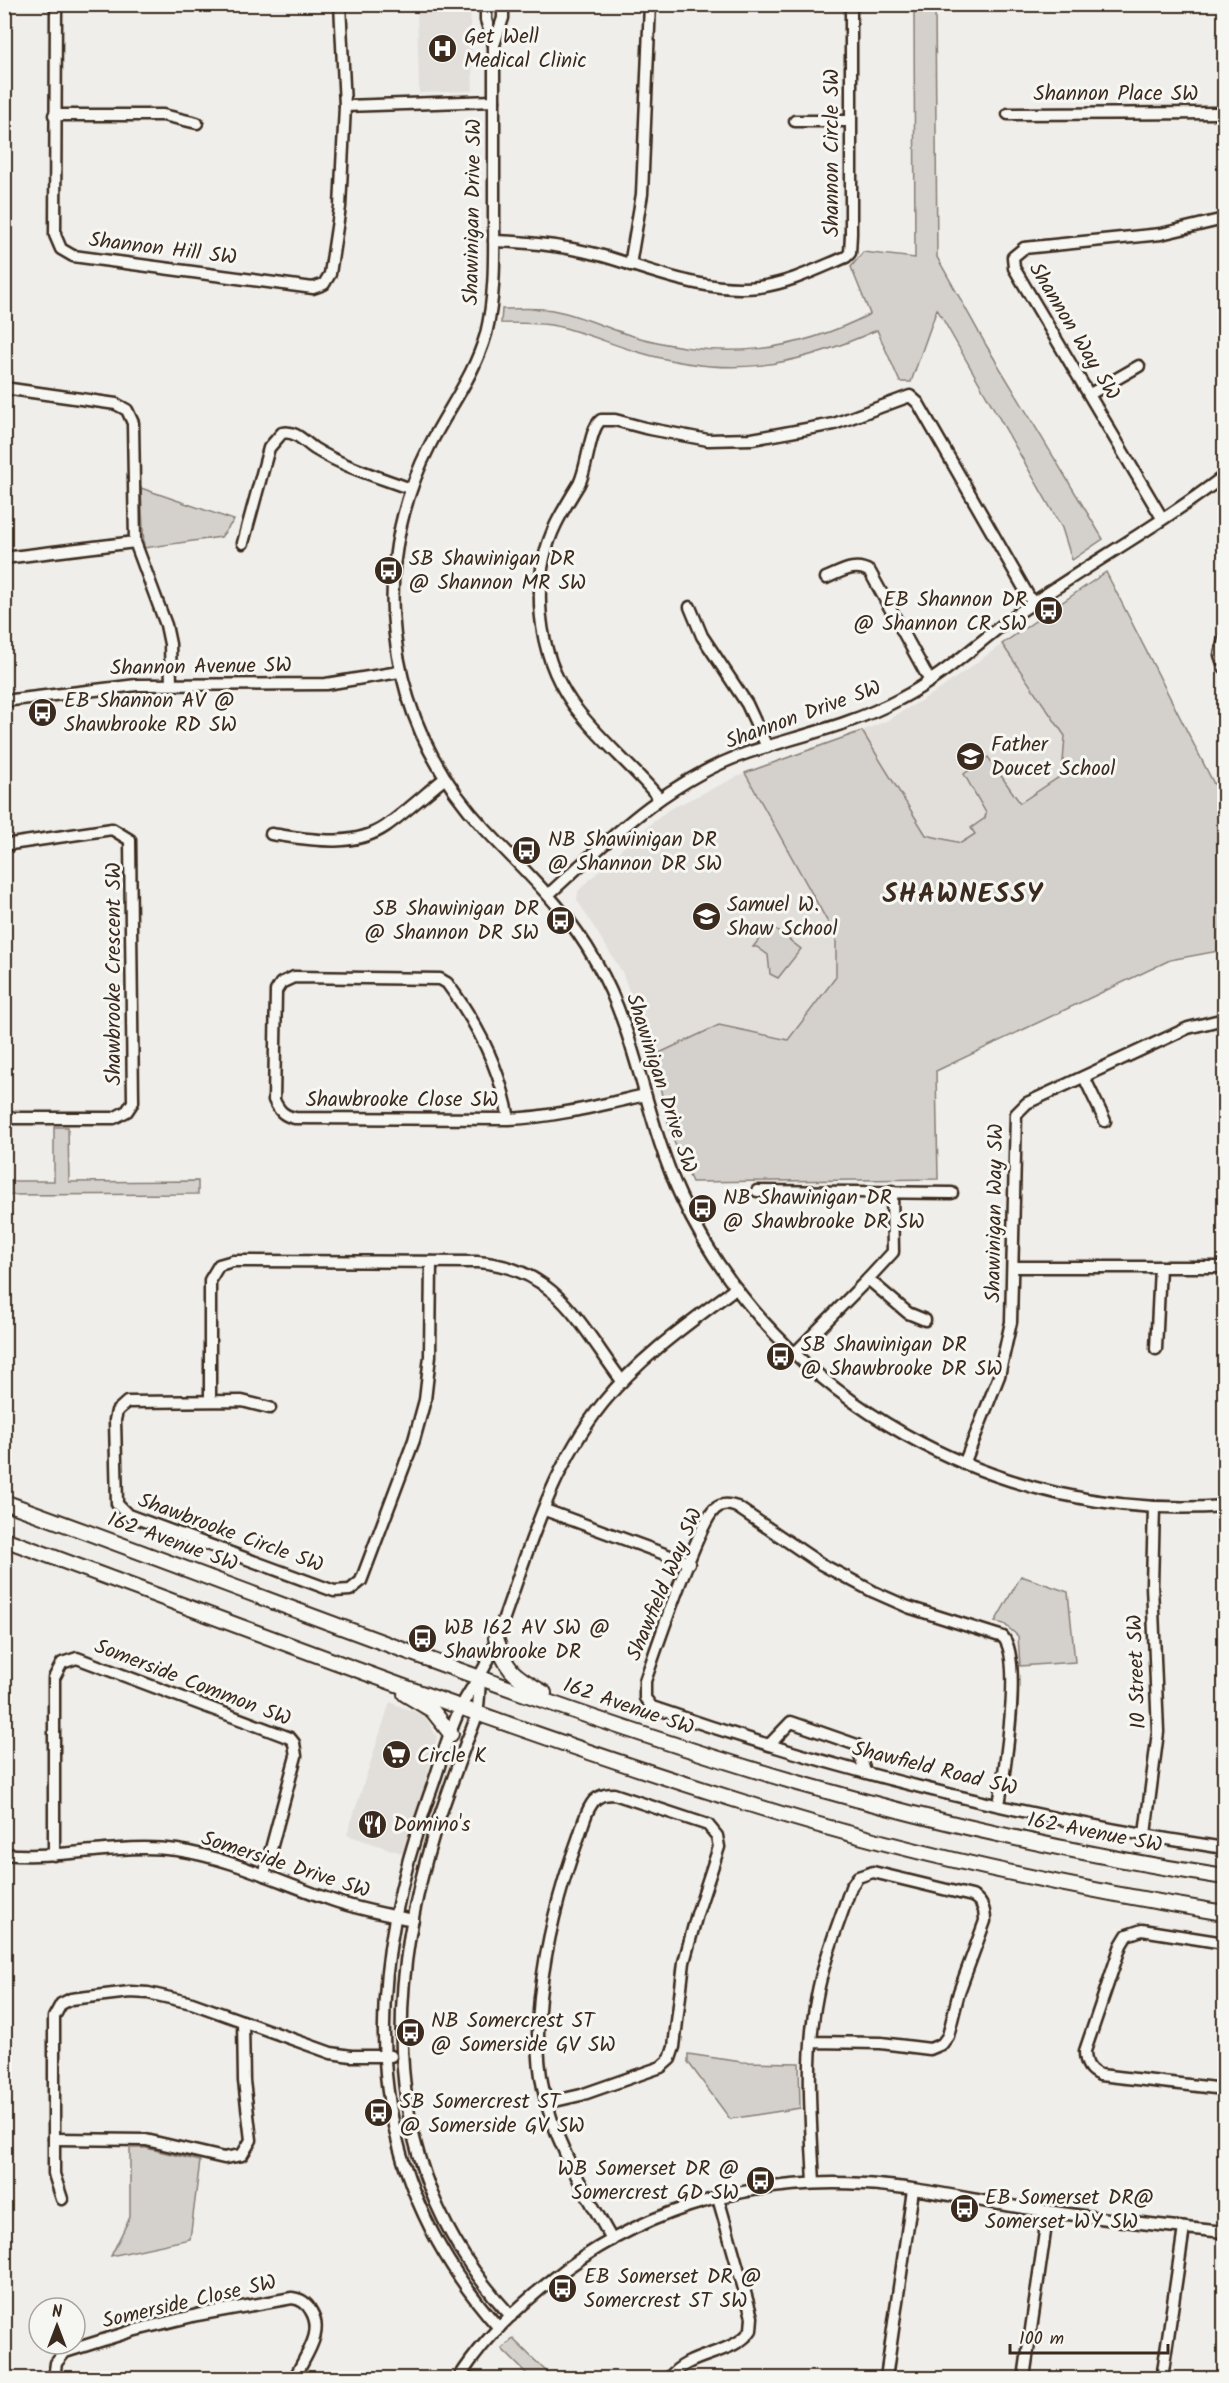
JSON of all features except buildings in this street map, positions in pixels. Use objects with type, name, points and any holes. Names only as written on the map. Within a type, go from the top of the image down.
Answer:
[{"type":"main road","name":"162 Avenue SW","points":[[4,1502],[480,1678],[797,1782],[903,1811],[1050,1845],[1224,1877]]},
{"type":"main road","points":[[4,1539],[460,1707],[728,1798],[887,1843],[1114,1895],[1224,1913]]},
{"type":"main road","points":[[496,1638],[506,1666],[515,1676],[566,1707]]},
{"type":"main road","points":[[375,1676],[432,1710],[451,1734]]},
{"type":"street","name":"Shannon Hill SW","points":[[56,4],[54,116],[56,235],[64,252],[74,256],[313,288],[324,284],[330,274],[340,207],[345,106],[340,4]]},
{"type":"street","name":"Shawinigan Drive SW","points":[[486,4],[486,20],[494,45],[492,298],[482,347],[466,386],[431,444],[411,489],[398,539],[393,585],[399,672],[420,730],[444,779],[486,831],[549,894],[596,961],[626,1028],[657,1138],[684,1204],[717,1261],[736,1288],[794,1354],[867,1412],[908,1437],[964,1464],[1039,1490],[1100,1502],[1154,1508],[1224,1506]]},
{"type":"street","name":"Shawinigan Drive SW","points":[[494,45],[503,18],[503,4]]},
{"type":"street","points":[[630,265],[642,194],[650,4]]},
{"type":"street","name":"Shannon Circle SW","points":[[494,241],[531,242],[572,249],[688,282],[759,287],[809,274],[846,257],[850,252],[851,4]]},
{"type":"street","points":[[345,106],[494,101]]},
{"type":"street","name":"Shannon Place SW","points":[[1008,114],[1224,113]]},
{"type":"street","points":[[54,116],[163,115],[197,123]]},
{"type":"street","points":[[795,121],[850,121]]},
{"type":"street","name":"Shannon Way SW","points":[[1162,518],[1014,268],[1015,254],[1024,248],[1161,234],[1224,219]]},
{"type":"street","points":[[1090,394],[1139,366]]},
{"type":"street","points":[[4,388],[116,404],[127,410],[133,423],[135,542],[166,626],[170,644],[171,684]]},
{"type":"street","points":[[659,798],[573,704],[554,671],[546,649],[540,598],[549,544],[556,524],[582,478],[594,429],[601,420],[615,420],[708,440],[752,439],[834,423],[910,396],[918,403],[1033,604]]},
{"type":"street","points":[[243,543],[269,448],[282,433],[296,435],[315,449],[340,461],[411,489]]},
{"type":"street","name":"Shannon Drive SW","points":[[549,894],[625,824],[659,798],[725,762],[850,722],[900,699],[930,681],[1033,604],[1224,476]]},
{"type":"street","points":[[4,558],[135,542]]},
{"type":"street","points":[[826,578],[852,567],[859,567],[870,572],[930,681]]},
{"type":"street","points":[[690,607],[702,636],[747,704],[767,747]]},
{"type":"street","points":[[1224,639],[1220,655],[1224,667]]},
{"type":"street","name":"Shannon Avenue SW","points":[[4,702],[98,688],[171,684],[326,684],[399,672]]},
{"type":"street","points":[[271,834],[331,840],[374,833],[385,827],[444,779]]},
{"type":"street","name":"Shawbrooke Crescent SW","points":[[4,845],[112,829],[130,840],[133,1044],[133,1102],[121,1116],[4,1118]]},
{"type":"street","name":"Shawbrooke Close SW","points":[[509,1119],[495,1066],[478,1028],[453,992],[440,979],[294,977],[280,983],[276,991],[274,1100],[281,1112],[288,1117],[509,1119],[570,1111],[645,1095]]},
{"type":"street","name":"Shawinigan Way SW","points":[[964,1464],[999,1376],[1011,1322],[1016,1114],[1027,1103],[1188,1028],[1224,1019]]},
{"type":"street","points":[[1084,1077],[1105,1121]]},
{"type":"street","points":[[758,1191],[952,1193]]},
{"type":"street","points":[[794,1354],[893,1252],[892,1191]]},
{"type":"street","points":[[270,1408],[242,1401],[210,1400],[210,1280],[219,1265],[233,1261],[431,1262],[490,1263],[508,1267],[535,1278],[554,1290],[572,1309],[622,1381]]},
{"type":"street","name":"Shawbrooke Circle SW","points":[[210,1400],[133,1401],[117,1411],[115,1494],[119,1509],[128,1515],[334,1591],[350,1590],[361,1581],[420,1419],[430,1356],[431,1262]]},
{"type":"street","points":[[1014,1267],[1224,1267]]},
{"type":"street","points":[[1156,1349],[1160,1267]]},
{"type":"street","points":[[868,1279],[908,1313],[925,1320]]},
{"type":"street","points":[[499,2328],[453,2270],[416,2201],[396,2140],[384,2056],[386,1999],[397,1917],[418,1827],[460,1707],[480,1678],[560,1471],[601,1405],[622,1381],[651,1353],[736,1288]]},
{"type":"street","name":"Shawfield Way SW","points":[[645,1698],[645,1681],[710,1514],[720,1506],[733,1505],[821,1564],[874,1592],[908,1607],[1003,1637],[1009,1648],[1011,1715],[999,1805]]},
{"type":"street","name":"10 Street SW","points":[[1145,1834],[1158,1732],[1152,1585],[1154,1508]]},
{"type":"street","points":[[545,1510],[689,1563]]},
{"type":"street","name":"Somerside Common SW","points":[[54,1855],[54,1678],[62,1663],[76,1658],[290,1738],[294,1743],[296,1756],[264,1875]]},
{"type":"street","points":[[480,1678],[477,1713],[434,1832],[413,1920],[401,2007],[401,2055],[409,2121],[419,2160],[436,2204],[466,2259],[511,2316]]},
{"type":"street","name":"Shawfield Road SW","points":[[645,1698],[652,1707],[770,1745],[865,1772],[999,1805],[1224,1848]]},
{"type":"street","points":[[770,1745],[791,1722],[857,1745],[865,1772]]},
{"type":"street","points":[[546,2103],[581,2095],[661,2067],[670,2059],[674,2047],[684,1962],[719,1847],[715,1832],[708,1825],[614,1794],[600,1796],[590,1806],[557,1904],[540,1997],[539,2064],[546,2103],[565,2155],[612,2240]]},
{"type":"street","name":"Somerside Drive SW","points":[[4,1854],[54,1855],[124,1847],[178,1850],[207,1856],[359,1909],[413,1920]]},
{"type":"street","points":[[811,2042],[881,2043],[930,2049],[942,2044],[948,2036],[958,1992],[985,1921],[984,1911],[979,1901],[972,1896],[873,1872],[858,1877],[851,1887],[823,1967],[811,2042],[814,2183]]},
{"type":"street","points":[[1224,1943],[1142,1930],[1127,1935],[1117,1955],[1085,2051],[1085,2059],[1090,2070],[1100,2076],[1224,2090]]},
{"type":"street","points":[[62,2199],[54,2174],[54,2017],[66,2001],[116,1993],[148,1993],[192,2003],[331,2053],[351,2056],[401,2055]]},
{"type":"street","points":[[54,2139],[146,2140],[224,2158],[242,2154],[251,2140],[244,2081],[243,2021]]},
{"type":"street","points":[[459,2379],[511,2316],[555,2277],[612,2240],[668,2214],[718,2198],[774,2187],[814,2183],[864,2184],[1048,2211],[1224,2232]]},
{"type":"street","points":[[886,2379],[913,2190]]},
{"type":"street","points":[[669,2379],[680,2367],[741,2340],[751,2330],[752,2317],[718,2198]]},
{"type":"street","points":[[1024,2379],[1048,2211]]},
{"type":"street","points":[[1162,2379],[1184,2228]]},
{"type":"street","name":"Somerside Close SW","points":[[54,2379],[56,2362],[65,2352],[197,2315],[292,2298],[301,2300],[309,2306],[317,2324],[316,2335],[295,2379]]},
{"type":"shaded area","points":[[417,5],[470,5],[473,91],[419,93]]},
{"type":"shaded area","points":[[914,5],[935,5],[937,257],[986,345],[1103,539],[1072,560],[1062,528],[937,309],[911,382],[900,382],[877,330],[846,343],[788,361],[731,367],[671,360],[551,325],[501,323],[502,309],[550,310],[579,317],[622,333],[674,346],[732,350],[760,349],[815,337],[870,314],[851,267],[863,252],[915,258]]},
{"type":"shaded area","points":[[141,488],[234,520],[221,537],[144,548]]},
{"type":"shaded area","points":[[1106,572],[1214,784],[1224,778],[1224,950],[1170,960],[936,1071],[938,1179],[692,1182],[671,1135],[653,1056],[719,1025],[788,1040],[836,977],[836,937],[745,773],[862,731],[926,835],[961,843],[975,834],[971,828],[985,818],[986,813],[964,774],[988,757],[1020,803],[1062,775],[1065,736],[1002,644]]},
{"type":"shaded area","name":"Father Doucet School","points":[[1002,644],[1065,736],[1062,775],[961,843],[927,835],[862,731],[886,721],[939,690]]},
{"type":"shaded area","name":"Samuel W. Shaw School","points":[[745,773],[836,937],[836,977],[788,1040],[719,1025],[653,1056],[622,972],[577,900],[578,891],[630,841],[668,810]]},
{"type":"shaded area","points":[[770,925],[801,949],[778,978],[770,974],[768,955],[757,947],[753,947]]},
{"type":"shaded area","points":[[54,1127],[68,1127],[69,1182],[198,1181],[198,1194],[5,1195],[5,1181],[54,1181]]},
{"type":"shaded area","points":[[1021,1576],[1068,1592],[1075,1662],[1020,1666],[1018,1636],[1004,1624],[995,1622]]},
{"type":"shaded area","points":[[390,1702],[425,1716],[437,1737],[407,1855],[347,1835]]},
{"type":"shaded area","points":[[688,2054],[742,2062],[799,2063],[800,2108],[730,2119],[688,2062]]},
{"type":"shaded area","points":[[130,2148],[146,2148],[200,2161],[190,2239],[111,2256],[130,2217]]},
{"type":"shaded area","points":[[513,2339],[553,2378],[531,2378],[502,2349]]},
{"type":"place","name":"Get Well Medical Clinic","points":[[443,48]]},
{"type":"place","name":"SB Shawinigan DR @ Shannon MR SW","points":[[388,570]]},
{"type":"place","name":"EB Shannon DR @ Shannon CR SW","points":[[1048,611]]},
{"type":"place","name":"EB Shannon AV @ Shawbrooke RD SW","points":[[43,712]]},
{"type":"place","name":"Father Doucet School","points":[[970,756]]},
{"type":"place","name":"NB Shawinigan DR @ Shannon DR SW","points":[[527,851]]},
{"type":"place","name":"Samuel W. Shaw School","points":[[706,916]]},
{"type":"place","name":"SB Shawinigan DR @ Shannon DR SW","points":[[560,920]]},
{"type":"place","name":"NB Shawinigan DR @ Shawbrooke DR SW","points":[[702,1209]]},
{"type":"place","name":"SB Shawinigan DR @ Shawbrooke DR SW","points":[[780,1356]]},
{"type":"place","name":"WB 162 AV SW @ Shawbrooke DR","points":[[423,1639]]},
{"type":"place","name":"Circle K","points":[[396,1755]]},
{"type":"place","name":"Domino's","points":[[372,1824]]},
{"type":"place","name":"NB Somercrest ST @ Somerside GV SW","points":[[410,2032]]},
{"type":"place","name":"SB Somercrest ST @ Somerside GV SW","points":[[379,2113]]},
{"type":"place","name":"WB Somerset DR @ Somercrest GD SW","points":[[760,2180]]},
{"type":"place","name":"EB Somerset DR@ Somerset WY SW","points":[[964,2209]]},
{"type":"place","name":"EB Somerset DR @ Somercrest ST SW","points":[[563,2288]]},
{"type":"district","name":"SHAWNESSY","points":[[963,893]]}]
